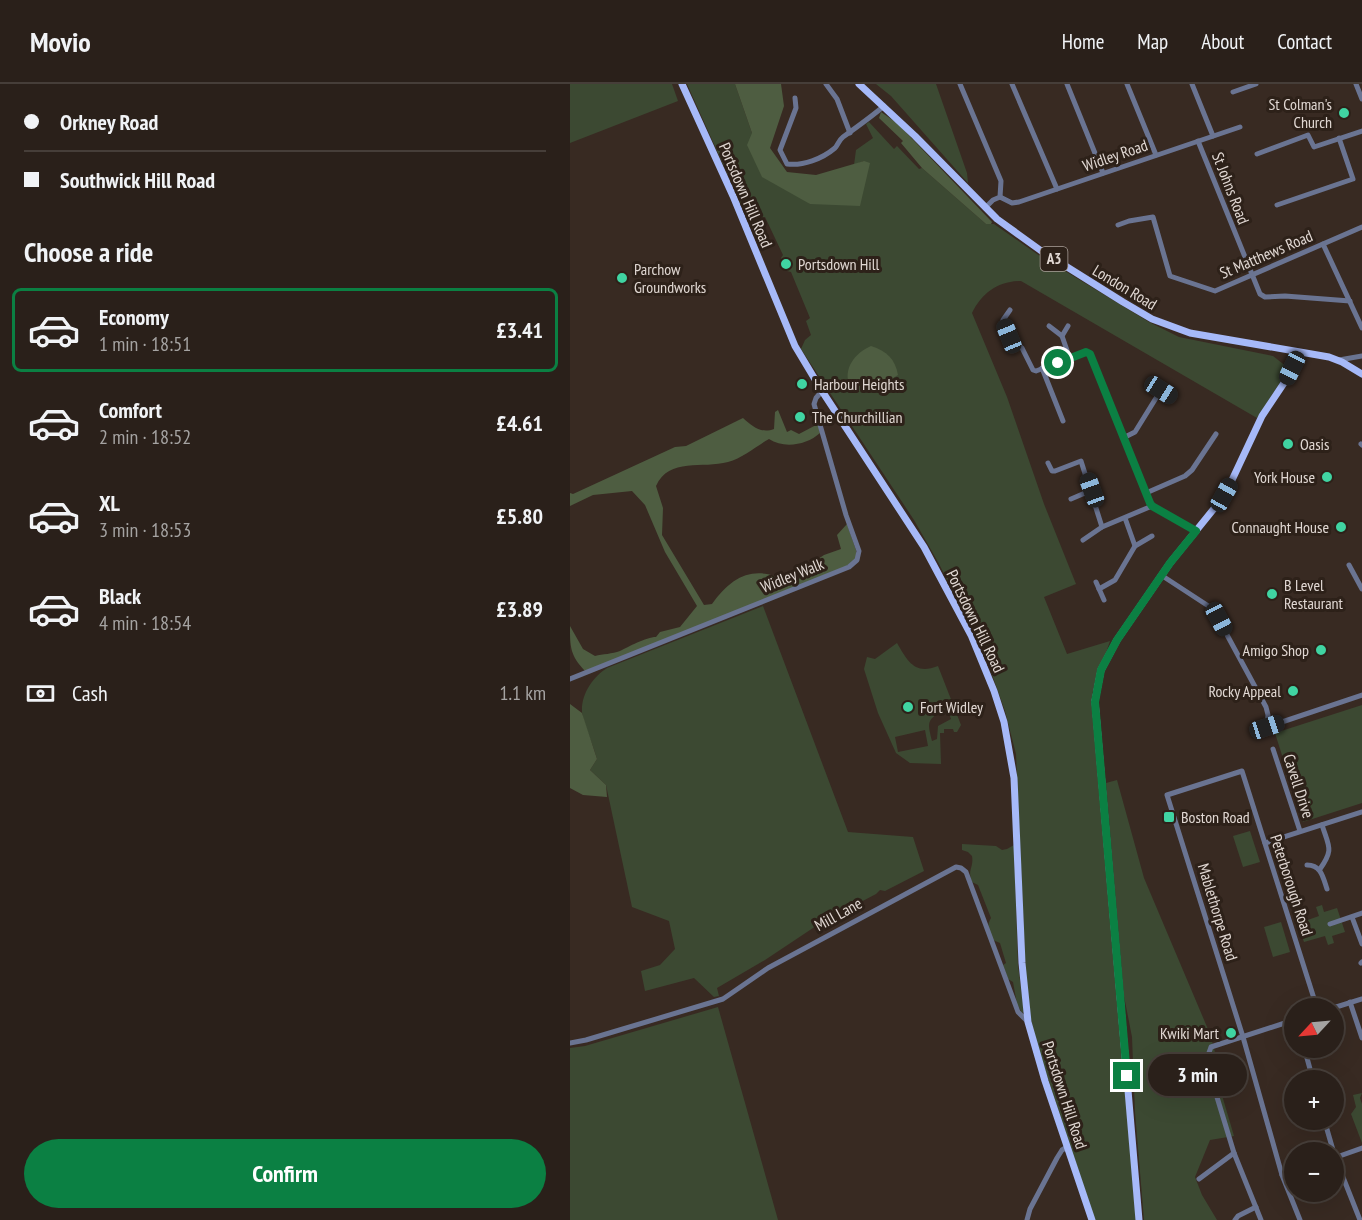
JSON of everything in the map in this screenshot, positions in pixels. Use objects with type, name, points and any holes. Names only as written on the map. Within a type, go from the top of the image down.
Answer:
[{"type":"main road","name":"Portsdown Hill Road","points":[[682,84],[733,196],[795,346],[924,547],[967,626],[994,691],[1004,722],[1014,778],[1022,963],[1028,1022],[1092,1220]]},
{"type":"main road","name":"London Road","points":[[859,84],[884,106],[985,208],[1012,231],[1152,319],[1190,333],[1337,360]]},
{"type":"main road","points":[[1139,1220],[1095,702],[1101,670],[1117,640],[1161,575],[1224,495],[1262,417],[1286,380],[1296,352]]},
{"type":"main road","name":"A3","points":[[1337,360],[1362,374]]},
{"type":"street","points":[[826,84],[837,99],[850,133]]},
{"type":"street","points":[[960,84],[1001,181],[1000,197],[985,208]]},
{"type":"street","points":[[1012,84],[1057,189]]},
{"type":"street","points":[[1067,84],[1103,173]]},
{"type":"street","points":[[1127,84],[1156,155]]},
{"type":"street","points":[[1192,84],[1213,136]]},
{"type":"street","points":[[1233,92],[1256,84]]},
{"type":"street","points":[[1356,84],[1362,99]]},
{"type":"street","points":[[795,98],[796,108],[780,147],[780,153],[787,164],[798,165],[809,162],[836,147],[840,138],[850,133],[884,106]]},
{"type":"street","name":"Widley Road","points":[[1000,197],[1012,203],[1019,202],[1240,127]]},
{"type":"street","points":[[1257,154],[1308,135],[1314,147],[1362,131]]},
{"type":"street","points":[[1277,205],[1353,179],[1339,138]]},
{"type":"street","name":"St Johns Road","points":[[1198,141],[1258,292],[1262,296],[1350,301]]},
{"type":"street","name":"St Matthews Road","points":[[1118,225],[1153,217],[1170,276],[1215,291],[1362,227]]},
{"type":"street","points":[[1323,244],[1362,328]]},
{"type":"street","points":[[1010,310],[1000,320],[1009,336],[1022,348],[1033,370],[1086,352],[1092,357],[1152,506],[1196,531]]},
{"type":"street","points":[[1049,326],[1062,336],[1070,359]]},
{"type":"street","points":[[1062,336],[1068,326]]},
{"type":"street","points":[[1337,360],[1362,356]]},
{"type":"street","points":[[1042,368],[1063,421]]},
{"type":"street","points":[[1152,384],[1171,396]]},
{"type":"street","points":[[1124,438],[1136,432],[1161,390]]},
{"type":"street","name":"Widley Walk","points":[[570,679],[849,567],[857,560],[859,551],[846,515],[814,404],[822,391]]},
{"type":"street","points":[[1051,416],[1060,412]]},
{"type":"street","points":[[1146,493],[1185,476],[1192,470],[1216,434]]},
{"type":"street","points":[[1205,451],[1211,455]]},
{"type":"street","points":[[1048,463],[1052,471],[1055,471],[1081,461],[1102,527]]},
{"type":"street","points":[[1071,499],[1092,490]]},
{"type":"street","points":[[1083,540],[1102,527],[1152,506]]},
{"type":"street","points":[[1125,518],[1135,546]]},
{"type":"street","points":[[1100,589],[1115,580],[1135,546],[1152,536]]},
{"type":"street","points":[[1349,565],[1362,589]]},
{"type":"street","points":[[1161,575],[1213,609],[1266,707],[1267,727],[1362,695]]},
{"type":"street","points":[[1096,582],[1104,600]]},
{"type":"street","name":"Cavell Drive","points":[[1273,749],[1300,831]]},
{"type":"street","name":"Mablethorpe Road","points":[[1242,771],[1167,795],[1243,1038],[1282,1175],[1300,1220]]},
{"type":"street","name":"Peterborough Road","points":[[1242,771],[1314,998]]},
{"type":"street","points":[[1265,843],[1362,812]]},
{"type":"street","points":[[1320,869],[1329,856],[1328,843],[1322,825]]},
{"type":"street","points":[[1307,865],[1320,869],[1327,889]]},
{"type":"street","name":"Mill Lane","points":[[570,1043],[723,999],[768,968],[956,867],[961,867],[966,872],[1018,1012],[1028,1022]]},
{"type":"street","points":[[1330,924],[1362,913]]},
{"type":"street","points":[[1352,917],[1362,944]]},
{"type":"street","points":[[1344,1004],[1362,999]]},
{"type":"street","points":[[1350,1002],[1362,1038]]},
{"type":"street","points":[[1261,1220],[1234,1153],[1206,1061],[1211,1047],[1284,1024]]},
{"type":"street","points":[[1027,1220],[1030,1209],[1057,1158],[1067,1147]]},
{"type":"street","points":[[1344,1154],[1362,1148]]},
{"type":"street","points":[[1199,1179],[1234,1153]]},
{"type":"street","points":[[1344,1181],[1360,1220]]},
{"type":"street","points":[[1235,1220],[1238,1216],[1256,1207]]},
{"type":"green space","points":[[570,84],[672,84],[678,101],[570,143]]},
{"type":"green space","points":[[687,84],[735,84],[752,133],[810,204],[864,161],[854,165],[856,150],[873,138],[866,124],[869,122],[894,149],[897,146],[919,169],[922,168],[986,224],[994,224],[1037,254],[1149,322],[1179,337],[1273,356],[1287,367],[1286,373],[1257,418],[1021,281],[998,286],[986,294],[972,313],[1007,397],[1044,504],[1076,584],[1044,597],[1067,654],[1110,641],[1092,694],[1136,1220],[1095,1220],[1039,1052],[1031,1019],[1026,977],[1016,754],[1005,711],[984,652],[914,520],[801,349],[805,340],[811,335],[806,321],[810,318],[791,272],[787,271],[781,258],[783,255],[765,217],[748,220]]},
{"type":"green space","points":[[735,84],[781,84],[784,106],[770,148],[787,172],[816,175],[864,161],[870,163],[860,206],[810,204],[762,177],[747,145],[752,133]]},
{"type":"green space","points":[[876,84],[936,84],[967,173],[968,183],[891,96]]},
{"type":"green space","points":[[881,112],[897,123],[992,222],[991,224],[986,224],[922,168],[901,143],[903,141],[879,118]]},
{"type":"green space","points":[[871,346],[882,350],[889,356],[895,364],[898,375],[885,383],[859,391],[850,387],[849,368],[855,357]]},
{"type":"green space","points":[[778,410],[787,432],[791,430],[799,434],[818,424],[820,433],[802,443],[788,445],[769,439],[728,462],[688,466],[669,471],[656,486],[663,508],[662,535],[704,605],[712,604],[728,586],[746,575],[766,574],[789,582],[804,577],[812,570],[815,561],[841,549],[837,535],[847,524],[856,550],[856,558],[846,567],[585,671],[576,660],[572,650],[570,626],[583,649],[595,656],[620,651],[642,640],[656,637],[660,632],[680,627],[697,606],[665,552],[645,505],[632,491],[593,495],[570,506],[570,493],[573,494],[675,447],[686,446],[743,418],[761,430],[774,429],[775,412]]},
{"type":"green space","points":[[763,606],[848,832],[913,837],[924,871],[885,891],[880,890],[819,924],[717,988],[719,996],[714,997],[694,978],[645,991],[641,971],[660,965],[675,949],[669,921],[632,907],[606,785],[590,770],[597,759],[583,716],[582,705],[593,681],[607,668]]},
{"type":"green space","points":[[897,643],[909,661],[918,668],[938,666],[961,725],[957,732],[953,729],[944,729],[944,733],[940,733],[941,764],[910,763],[896,753],[878,713],[864,669],[867,657],[875,659]],"holes":[[[945,710],[948,711],[951,719],[938,726],[937,739],[932,741],[930,721]],[[925,730],[928,746],[898,752],[895,737]]]},
{"type":"green space","points":[[570,704],[582,713],[597,759],[590,770],[606,785],[607,797],[583,795],[570,788]]},
{"type":"green space","points":[[1362,705],[1362,803],[1303,822],[1275,733]]},
{"type":"green space","points":[[1117,780],[1144,878],[1210,1034],[1216,1056],[1211,1058],[1234,1136],[1210,1140],[1195,1177],[1202,1195],[1217,1220],[1144,1220],[1135,1112],[1132,1037],[1124,996],[1106,783]]},
{"type":"green space","points":[[1250,831],[1260,862],[1243,867],[1233,836]]},
{"type":"green space","points":[[962,844],[996,846],[1002,850],[1014,845],[1018,965],[1024,1012],[1022,1013],[1017,1004],[1013,982],[1008,979],[1003,965],[1006,963],[1000,943],[993,940],[989,932],[988,926],[991,918],[978,885],[972,882],[970,874],[972,856],[962,850]]},
{"type":"green space","points":[[1322,905],[1324,912],[1337,908],[1345,932],[1332,936],[1334,943],[1328,945],[1325,936],[1304,942],[1294,912],[1297,912],[1302,922],[1319,916],[1316,907]]},
{"type":"green space","points":[[1281,922],[1290,952],[1273,957],[1264,927]]},
{"type":"green space","points":[[718,1007],[778,1220],[570,1220],[570,1048],[585,1046]]},
{"type":"green space","points":[[1362,1093],[1360,1098],[1362,1143],[1351,1114],[1356,1107],[1353,1095]]},
{"type":"place","name":"St Colman's Church","points":[[1344,113]]},
{"type":"place","name":"Portsdown Hill","points":[[786,264]]},
{"type":"place","name":"Parchow Groundworks","points":[[622,278]]},
{"type":"place","name":"Harbour Heights","points":[[802,384]]},
{"type":"place","name":"The Churchillian","points":[[800,417]]},
{"type":"place","name":"Oasis","points":[[1288,444]]},
{"type":"place","name":"York House","points":[[1327,477]]},
{"type":"place","name":"Connaught House","points":[[1341,527]]},
{"type":"place","name":"B Level Restaurant","points":[[1272,594]]},
{"type":"place","name":"Amigo Shop","points":[[1321,650]]},
{"type":"place","name":"Rocky Appeal","points":[[1293,691]]},
{"type":"place","name":"Fort Widley","points":[[908,707]]},
{"type":"place","name":"Boston Road","points":[[1169,817]]},
{"type":"place","name":"Kwiki Mart","points":[[1231,1033]]},
{"type":"route","points":[[1058,363],[1086,352],[1090,354],[1150,503],[1196,531],[1170,563],[1117,640],[1101,670],[1096,692],[1095,702],[1127,1076]]}]
